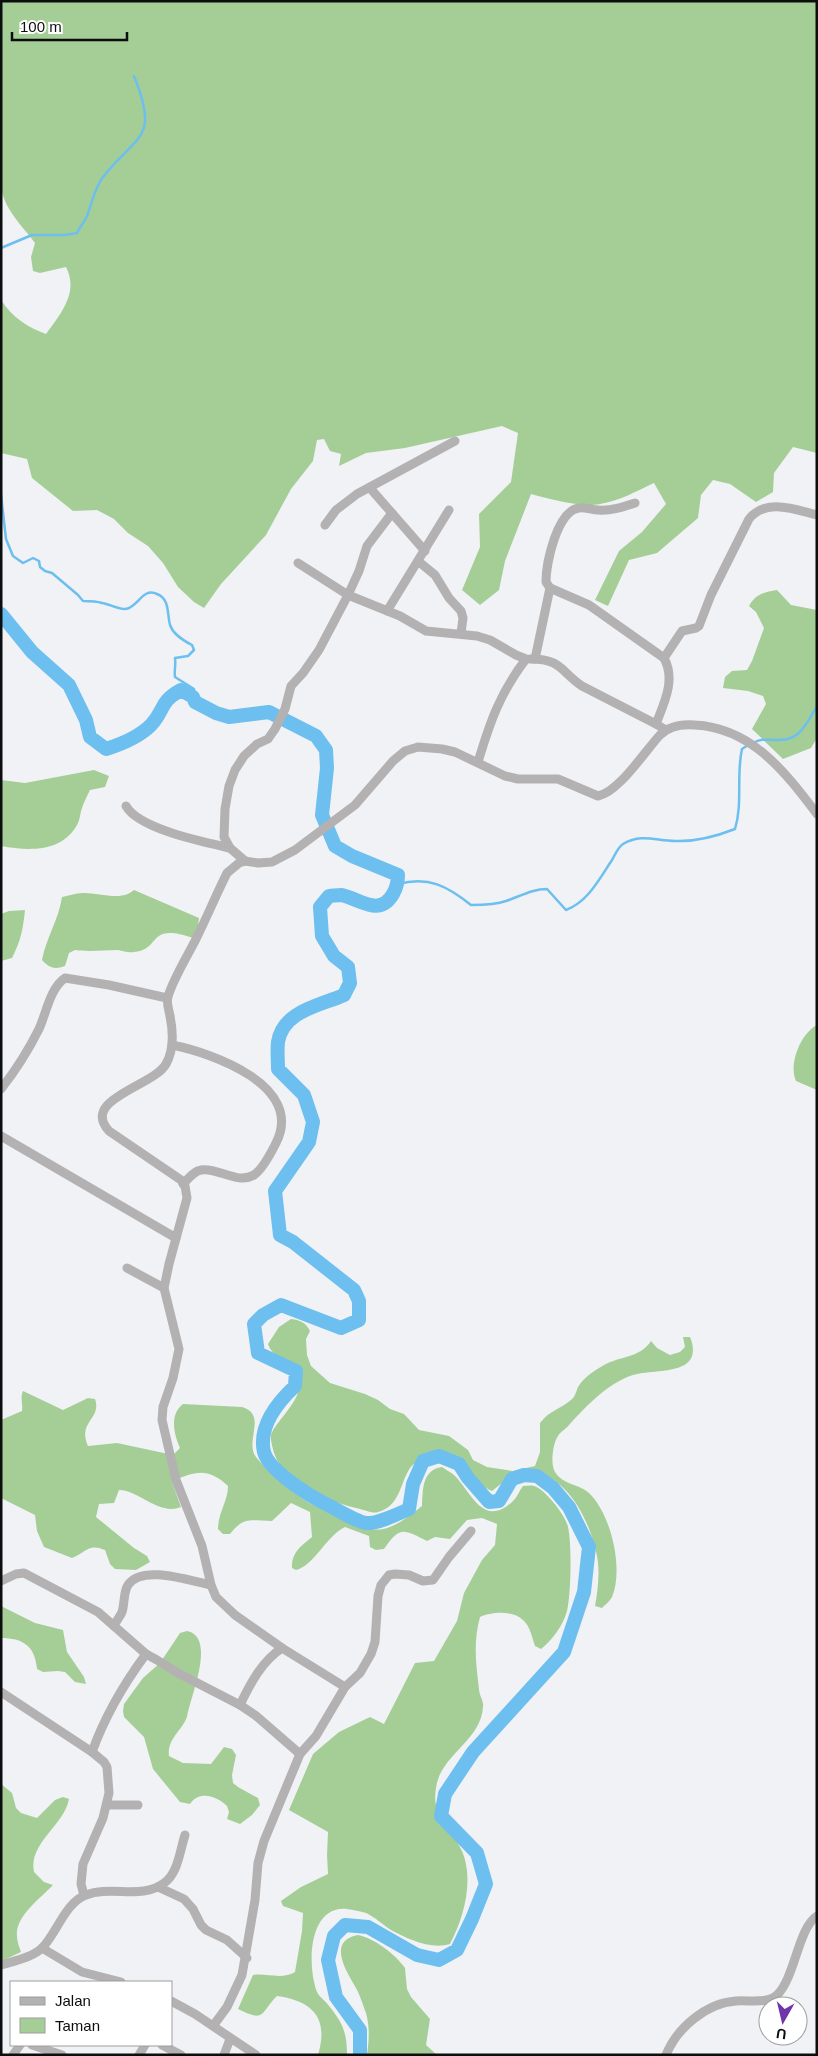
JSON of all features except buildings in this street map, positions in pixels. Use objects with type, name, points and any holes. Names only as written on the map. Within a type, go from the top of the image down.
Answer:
[{"type":"street","points":[[325,524],[336,510],[357,494],[456,441]]},
{"type":"street","points":[[370,488],[425,551]]},
{"type":"street","points":[[636,503],[607,510],[579,508],[568,514],[558,529],[548,560],[546,582],[550,588],[589,605],[664,658],[669,667],[668,686],[656,724]]},
{"type":"street","points":[[664,658],[682,631],[694,629],[698,626],[749,518],[755,512],[761,508],[774,506],[817,515]]},
{"type":"street","points":[[387,610],[449,510]]},
{"type":"street","points":[[244,861],[230,848],[224,837],[223,825],[229,786],[235,770],[244,756],[257,744],[268,739],[275,729],[285,709],[291,686],[304,673],[319,650],[360,570],[367,546],[392,513]]},
{"type":"street","points":[[418,561],[435,575],[449,598],[461,611],[463,618],[461,634]]},
{"type":"street","points":[[298,563],[348,595],[387,610],[426,630],[477,636],[490,640],[516,655],[530,659],[552,661],[582,686],[666,730]]},
{"type":"street","points":[[478,762],[495,710],[513,677],[530,659],[538,640],[544,621],[550,588]]},
{"type":"street","points":[[345,1687],[282,1648],[226,1607],[216,1597],[211,1585],[202,1546],[176,1480],[162,1420],[163,1408],[174,1378],[179,1349],[164,1288],[187,1198],[187,1191],[183,1184],[109,1131],[102,1120],[105,1108],[118,1095],[144,1083],[165,1065],[172,1045],[167,998],[226,874],[232,867],[244,861],[266,863],[280,859],[355,805],[393,761],[405,751],[418,747],[442,749],[478,762],[505,776],[518,779],[558,778],[593,795],[602,795],[624,777],[666,730],[684,725],[698,725],[732,732],[758,748],[773,762],[817,814]]},
{"type":"street","points":[[126,806],[135,817],[170,832],[230,848]]},
{"type":"street","points":[[1,1089],[16,1071],[39,1028],[60,981],[65,978],[109,985],[167,998]]},
{"type":"street","points":[[172,1045],[212,1056],[256,1079],[266,1086],[272,1095],[281,1119],[280,1136],[259,1170],[253,1175],[241,1177],[202,1170],[194,1173],[183,1184]]},
{"type":"street","points":[[1,1136],[176,1238]]},
{"type":"street","points":[[127,1268],[164,1288]]},
{"type":"street","points":[[213,2026],[234,1995],[247,1958],[260,1852],[300,1754],[327,1720],[345,1687],[360,1673],[371,1654],[375,1642],[378,1596],[384,1580],[395,1574],[409,1575],[423,1580],[433,1580],[471,1531]]},
{"type":"street","points":[[1,1581],[19,1573],[29,1574],[86,1604],[146,1654],[240,1705],[300,1754]]},
{"type":"street","points":[[114,1626],[122,1612],[127,1586],[140,1576],[152,1575],[188,1579],[211,1585]]},
{"type":"street","points":[[240,1705],[249,1686],[261,1669],[282,1648]]},
{"type":"street","points":[[92,1752],[108,1712],[132,1672],[146,1654]]},
{"type":"street","points":[[1,1692],[92,1752],[104,1762],[109,1773],[107,1805],[83,1864],[81,1884],[84,1895]]},
{"type":"street","points":[[107,1805],[138,1805]]},
{"type":"street","points":[[1,1965],[42,1948],[72,1905],[84,1895],[98,1892],[142,1891],[158,1887],[166,1882],[172,1873],[185,1835]]},
{"type":"street","points":[[158,1887],[184,1899],[193,1909],[201,1925],[206,1930],[227,1940],[247,1958]]},
{"type":"street","points":[[666,2055],[685,2027],[708,2010],[720,2004],[734,2001],[765,2000],[776,1996],[786,1980],[809,1924],[817,1916]]},
{"type":"street","points":[[42,1948],[82,1972],[117,1981]]},
{"type":"street","points":[[172,2002],[256,2055]]},
{"type":"street","points":[[224,2055],[230,2039]]},
{"type":"street","points":[[35,2046],[62,2055]]},
{"type":"street","points":[[164,2046],[181,2055]]},
{"type":"green space","points":[[1,1],[817,1],[817,453],[793,447],[774,473],[773,492],[756,502],[730,484],[713,480],[701,495],[698,518],[657,553],[629,560],[608,606],[595,600],[619,551],[642,532],[666,504],[654,483],[607,503],[592,505],[566,502],[531,494],[505,561],[499,590],[480,605],[462,590],[480,547],[479,514],[511,482],[518,433],[502,426],[405,448],[366,453],[339,466],[341,454],[330,451],[324,439],[317,440],[313,461],[291,489],[266,535],[221,584],[204,608],[194,602],[178,587],[163,563],[148,546],[128,533],[114,519],[97,510],[73,511],[32,478],[27,459],[1,453],[1,300],[20,321],[46,334],[62,311],[69,294],[70,285],[66,267],[40,273],[33,271],[31,257],[35,243],[14,217],[3,195],[1,186]]},
{"type":"green space","points":[[777,590],[791,605],[817,610],[817,738],[811,748],[783,759],[752,729],[766,704],[763,696],[748,691],[723,688],[725,677],[732,671],[747,670],[764,628],[756,612],[749,606],[761,594]]},
{"type":"green space","points":[[94,770],[109,776],[105,787],[90,790],[78,823],[72,833],[64,840],[44,848],[34,849],[1,846],[1,780],[25,783]]},
{"type":"green space","points":[[134,890],[199,918],[197,932],[193,938],[168,933],[156,938],[143,950],[132,952],[118,950],[75,950],[69,953],[65,966],[58,968],[47,965],[42,960],[62,897],[77,893],[116,896],[129,894]]},
{"type":"green space","points":[[25,910],[21,934],[15,952],[12,958],[1,961],[1,914],[9,911]]},
{"type":"green space","points":[[817,1025],[817,1090],[796,1081],[794,1066],[801,1042],[811,1029]]},
{"type":"green space","points":[[291,1319],[303,1322],[310,1331],[306,1339],[307,1355],[311,1366],[330,1383],[378,1400],[390,1409],[404,1414],[419,1430],[449,1436],[468,1450],[473,1460],[487,1467],[513,1471],[535,1466],[540,1452],[540,1423],[547,1415],[572,1399],[580,1383],[590,1374],[610,1362],[636,1354],[651,1341],[657,1348],[670,1355],[680,1352],[685,1347],[683,1337],[690,1337],[693,1352],[691,1359],[686,1364],[669,1370],[637,1374],[618,1382],[600,1394],[556,1439],[552,1459],[555,1472],[563,1480],[586,1490],[590,1494],[604,1515],[609,1528],[616,1558],[617,1572],[612,1597],[609,1601],[602,1608],[595,1606],[598,1562],[588,1526],[572,1497],[561,1485],[548,1477],[533,1473],[517,1475],[507,1479],[492,1491],[478,1482],[461,1462],[447,1453],[439,1451],[425,1456],[415,1463],[410,1468],[391,1505],[374,1513],[323,1497],[310,1491],[288,1475],[274,1453],[271,1437],[274,1429],[298,1394],[299,1373],[297,1365],[276,1355],[268,1344],[279,1327]]},
{"type":"green space","points":[[23,1391],[63,1410],[88,1398],[95,1399],[95,1412],[85,1431],[88,1446],[117,1443],[173,1455],[180,1448],[176,1437],[174,1419],[183,1404],[242,1407],[250,1411],[253,1416],[255,1422],[253,1451],[267,1469],[283,1484],[308,1502],[343,1517],[349,1523],[364,1528],[388,1528],[404,1520],[422,1506],[423,1487],[427,1476],[435,1469],[442,1467],[452,1473],[472,1498],[485,1509],[493,1511],[502,1509],[514,1500],[523,1486],[533,1486],[539,1488],[549,1497],[566,1522],[569,1535],[570,1557],[567,1611],[557,1632],[549,1641],[541,1649],[535,1646],[527,1625],[523,1620],[514,1615],[496,1613],[480,1617],[476,1636],[476,1653],[479,1691],[483,1705],[481,1719],[439,1776],[435,1798],[436,1807],[442,1821],[461,1849],[467,1872],[466,1898],[460,1922],[450,1944],[435,1946],[420,1943],[391,1930],[366,1913],[347,1909],[334,1910],[324,1917],[318,1927],[312,1953],[314,1981],[318,1994],[328,2004],[341,2023],[345,2034],[347,2055],[318,2055],[321,2042],[319,2021],[309,2007],[300,2002],[277,1996],[265,2011],[258,2016],[238,2009],[253,1975],[285,1976],[295,1972],[303,1913],[283,1906],[281,1901],[301,1887],[328,1874],[328,1832],[289,1810],[313,1754],[339,1732],[370,1717],[384,1724],[415,1663],[434,1661],[457,1621],[464,1593],[482,1560],[495,1545],[497,1524],[482,1518],[467,1520],[450,1539],[435,1537],[427,1541],[407,1532],[402,1532],[394,1536],[384,1549],[376,1550],[370,1547],[369,1536],[345,1527],[332,1537],[309,1563],[296,1570],[292,1568],[293,1558],[312,1537],[310,1512],[291,1503],[272,1521],[253,1520],[244,1522],[230,1534],[223,1534],[218,1529],[218,1523],[228,1486],[214,1476],[195,1473],[172,1482],[181,1507],[173,1509],[157,1506],[127,1491],[119,1490],[114,1503],[99,1504],[96,1517],[134,1548],[147,1556],[150,1562],[136,1570],[115,1569],[110,1564],[105,1550],[95,1547],[72,1558],[44,1547],[37,1531],[35,1515],[1,1498],[1,1420],[22,1411]]},
{"type":"green space","points":[[1,1606],[35,1623],[63,1630],[67,1652],[84,1677],[86,1684],[75,1682],[65,1672],[43,1672],[37,1669],[31,1649],[22,1642],[1,1638]]},
{"type":"green space","points":[[187,1631],[196,1636],[200,1644],[201,1656],[187,1717],[172,1740],[169,1756],[183,1763],[211,1764],[224,1747],[232,1749],[236,1755],[232,1775],[233,1783],[258,1798],[260,1805],[252,1815],[240,1824],[227,1819],[229,1812],[227,1806],[213,1797],[198,1797],[190,1804],[180,1802],[153,1769],[144,1737],[124,1717],[124,1704],[143,1678],[160,1663],[180,1633]]},
{"type":"green space","points":[[1,1784],[12,1793],[16,1808],[21,1813],[37,1818],[55,1800],[63,1797],[69,1799],[61,1818],[36,1852],[34,1862],[34,1872],[44,1882],[53,1885],[20,1921],[17,1936],[21,1952],[2,1961]]},
{"type":"green space","points":[[358,1935],[371,1939],[384,1947],[405,1968],[407,1989],[411,1997],[430,2019],[426,2045],[437,2055],[367,2055],[369,2034],[366,2013],[359,1994],[344,1966],[341,1950],[348,1938]]},
{"type":"waterway","points":[[1,248],[32,235],[77,233],[87,216],[95,191],[103,177],[135,143],[145,125],[142,97],[134,76]]},
{"type":"waterway","points":[[1,495],[6,539],[13,556],[23,563],[33,558],[39,561],[40,567],[52,573],[83,601],[108,604],[125,609],[129,608],[147,593],[157,594],[164,599],[171,628],[179,637],[192,645],[194,650],[188,656],[175,658],[175,677],[194,689],[195,702]]},
{"type":"waterway","points":[[1,614],[32,652],[69,685],[86,720],[90,737],[106,749],[130,740],[141,733],[151,725],[169,698],[181,690],[193,697],[195,702],[216,713],[229,717],[269,712],[316,736],[326,750],[327,768],[322,815],[335,846],[352,856],[398,875],[397,885],[393,894],[381,905],[368,905],[339,895],[329,896],[320,907],[322,936],[334,956],[348,967],[350,983],[344,995],[294,1016],[281,1032],[278,1042],[278,1069],[304,1095],[313,1122],[309,1142],[275,1191],[280,1235],[293,1242],[354,1290],[359,1301],[359,1320],[341,1328],[281,1305],[263,1315],[254,1324],[258,1353],[296,1371],[295,1386],[276,1407],[264,1433],[264,1452],[267,1459],[282,1475],[302,1490],[347,1515],[366,1523],[382,1520],[409,1509],[413,1484],[423,1461],[439,1456],[459,1464],[468,1478],[489,1502],[499,1501],[512,1479],[524,1475],[537,1476],[553,1488],[569,1507],[589,1547],[584,1592],[564,1652],[473,1752],[445,1794],[441,1816],[477,1853],[486,1884],[457,1950],[439,1960],[417,1955],[368,1927],[345,1925],[334,1936],[328,1960],[336,1997],[360,2030],[360,2055]]},
{"type":"waterway","points":[[753,743],[762,740],[785,740],[792,738],[802,730],[817,707]]},
{"type":"waterway","points":[[398,884],[419,881],[437,884],[471,905],[498,903],[531,891],[547,889],[566,910],[587,895],[623,844],[643,838],[690,841],[735,829],[739,809],[740,759],[742,749],[748,745]]}]
